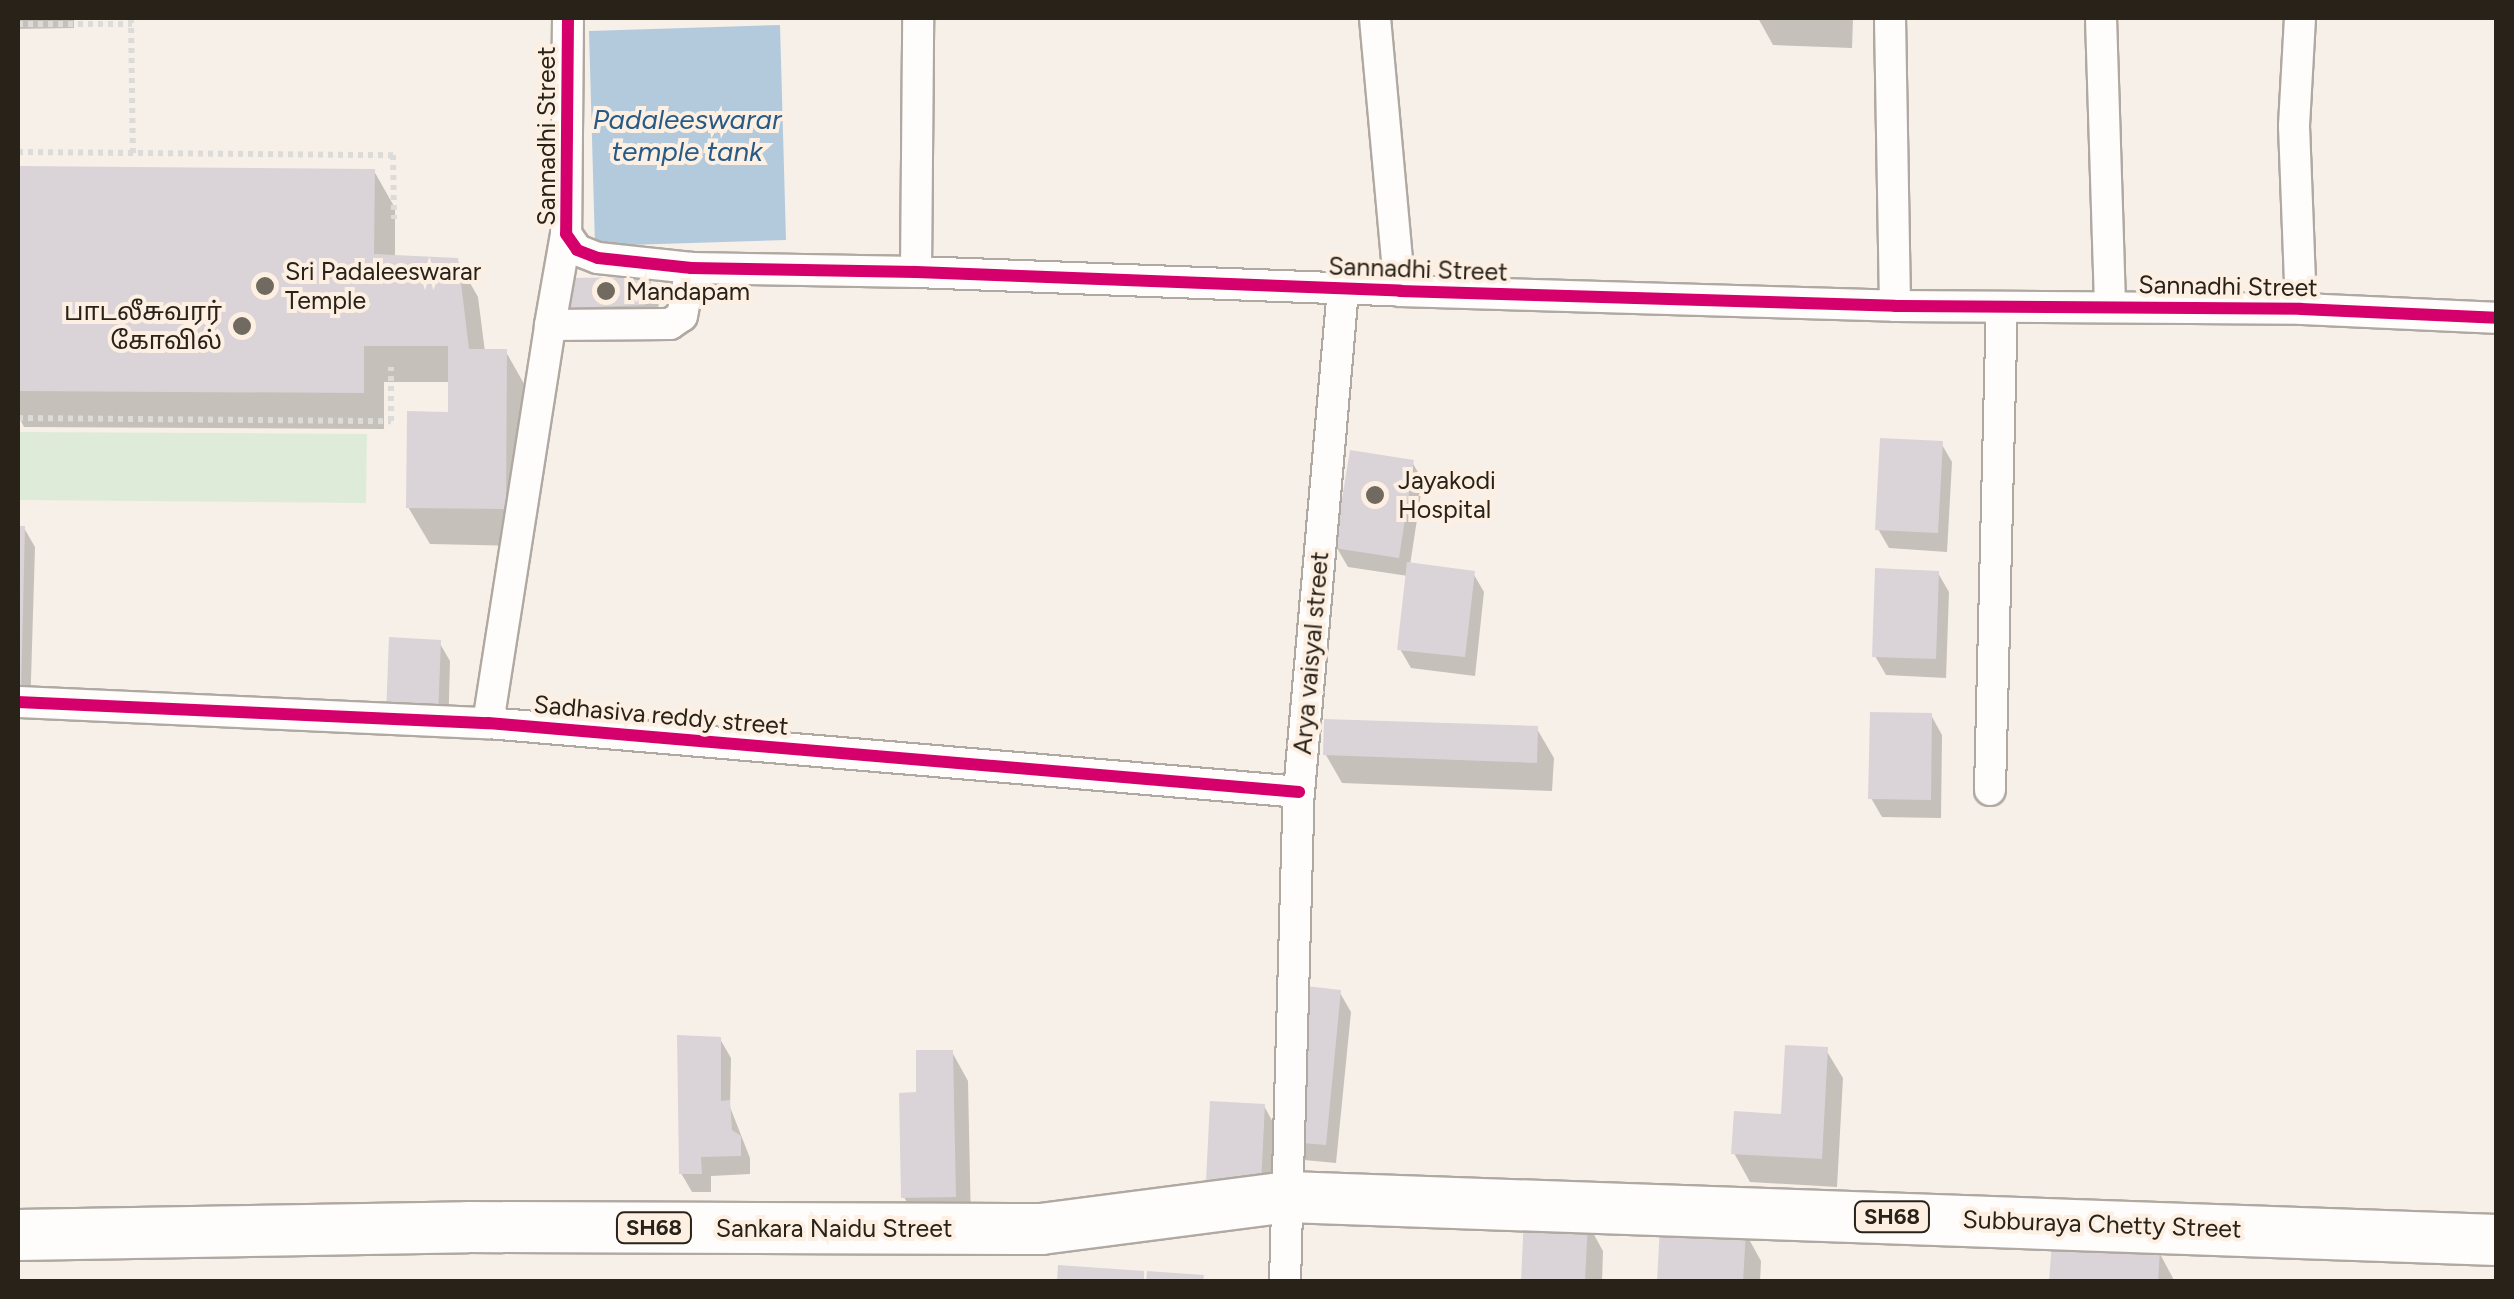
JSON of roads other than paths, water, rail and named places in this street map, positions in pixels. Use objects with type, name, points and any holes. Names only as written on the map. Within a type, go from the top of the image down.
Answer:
[{"type":"main road","name":"Sankara Naidu Street","points":[[18,1235],[468,1227],[1041,1228],[1288,1196]]},
{"type":"main road","name":"Subburaya Chetty Street","points":[[1288,1196],[2496,1240]]},
{"type":"street","name":"Sannadhi Street","points":[[568,18],[566,234],[577,250],[598,258],[691,268],[916,272],[1343,290],[1895,306],[2301,308],[2496,318]]},
{"type":"street","points":[[916,272],[918,18]]},
{"type":"street","points":[[1376,18],[1400,291]]},
{"type":"street","points":[[1890,18],[1895,306]]},
{"type":"street","points":[[2101,18],[2110,307]]},
{"type":"street","points":[[2300,18],[2294,126],[2301,308]]},
{"type":"street","points":[[488,722],[566,234]]},
{"type":"street","points":[[550,324],[670,324],[682,316],[691,268]]},
{"type":"street","name":"Arya vaisyal street","points":[[1285,1282],[1299,792],[1343,290]]},
{"type":"street","points":[[1990,790],[2002,307]]},
{"type":"street","name":"Sadhasiva reddy street","points":[[18,702],[488,722],[1299,792]]},
{"type":"water","name":"Padaleeswarar temple tank","points":[[780,25],[786,240],[595,246],[589,31]]},
{"type":"place","name":"Sri Padaleeswarar Temple","points":[[265,286]]},
{"type":"place","name":"Mandapam","points":[[606,291]]},
{"type":"place","name":"பாடலீசுவரர் கோவில்","points":[[242,326]]},
{"type":"place","name":"Jayakodi Hospital","points":[[1375,495]]}]
